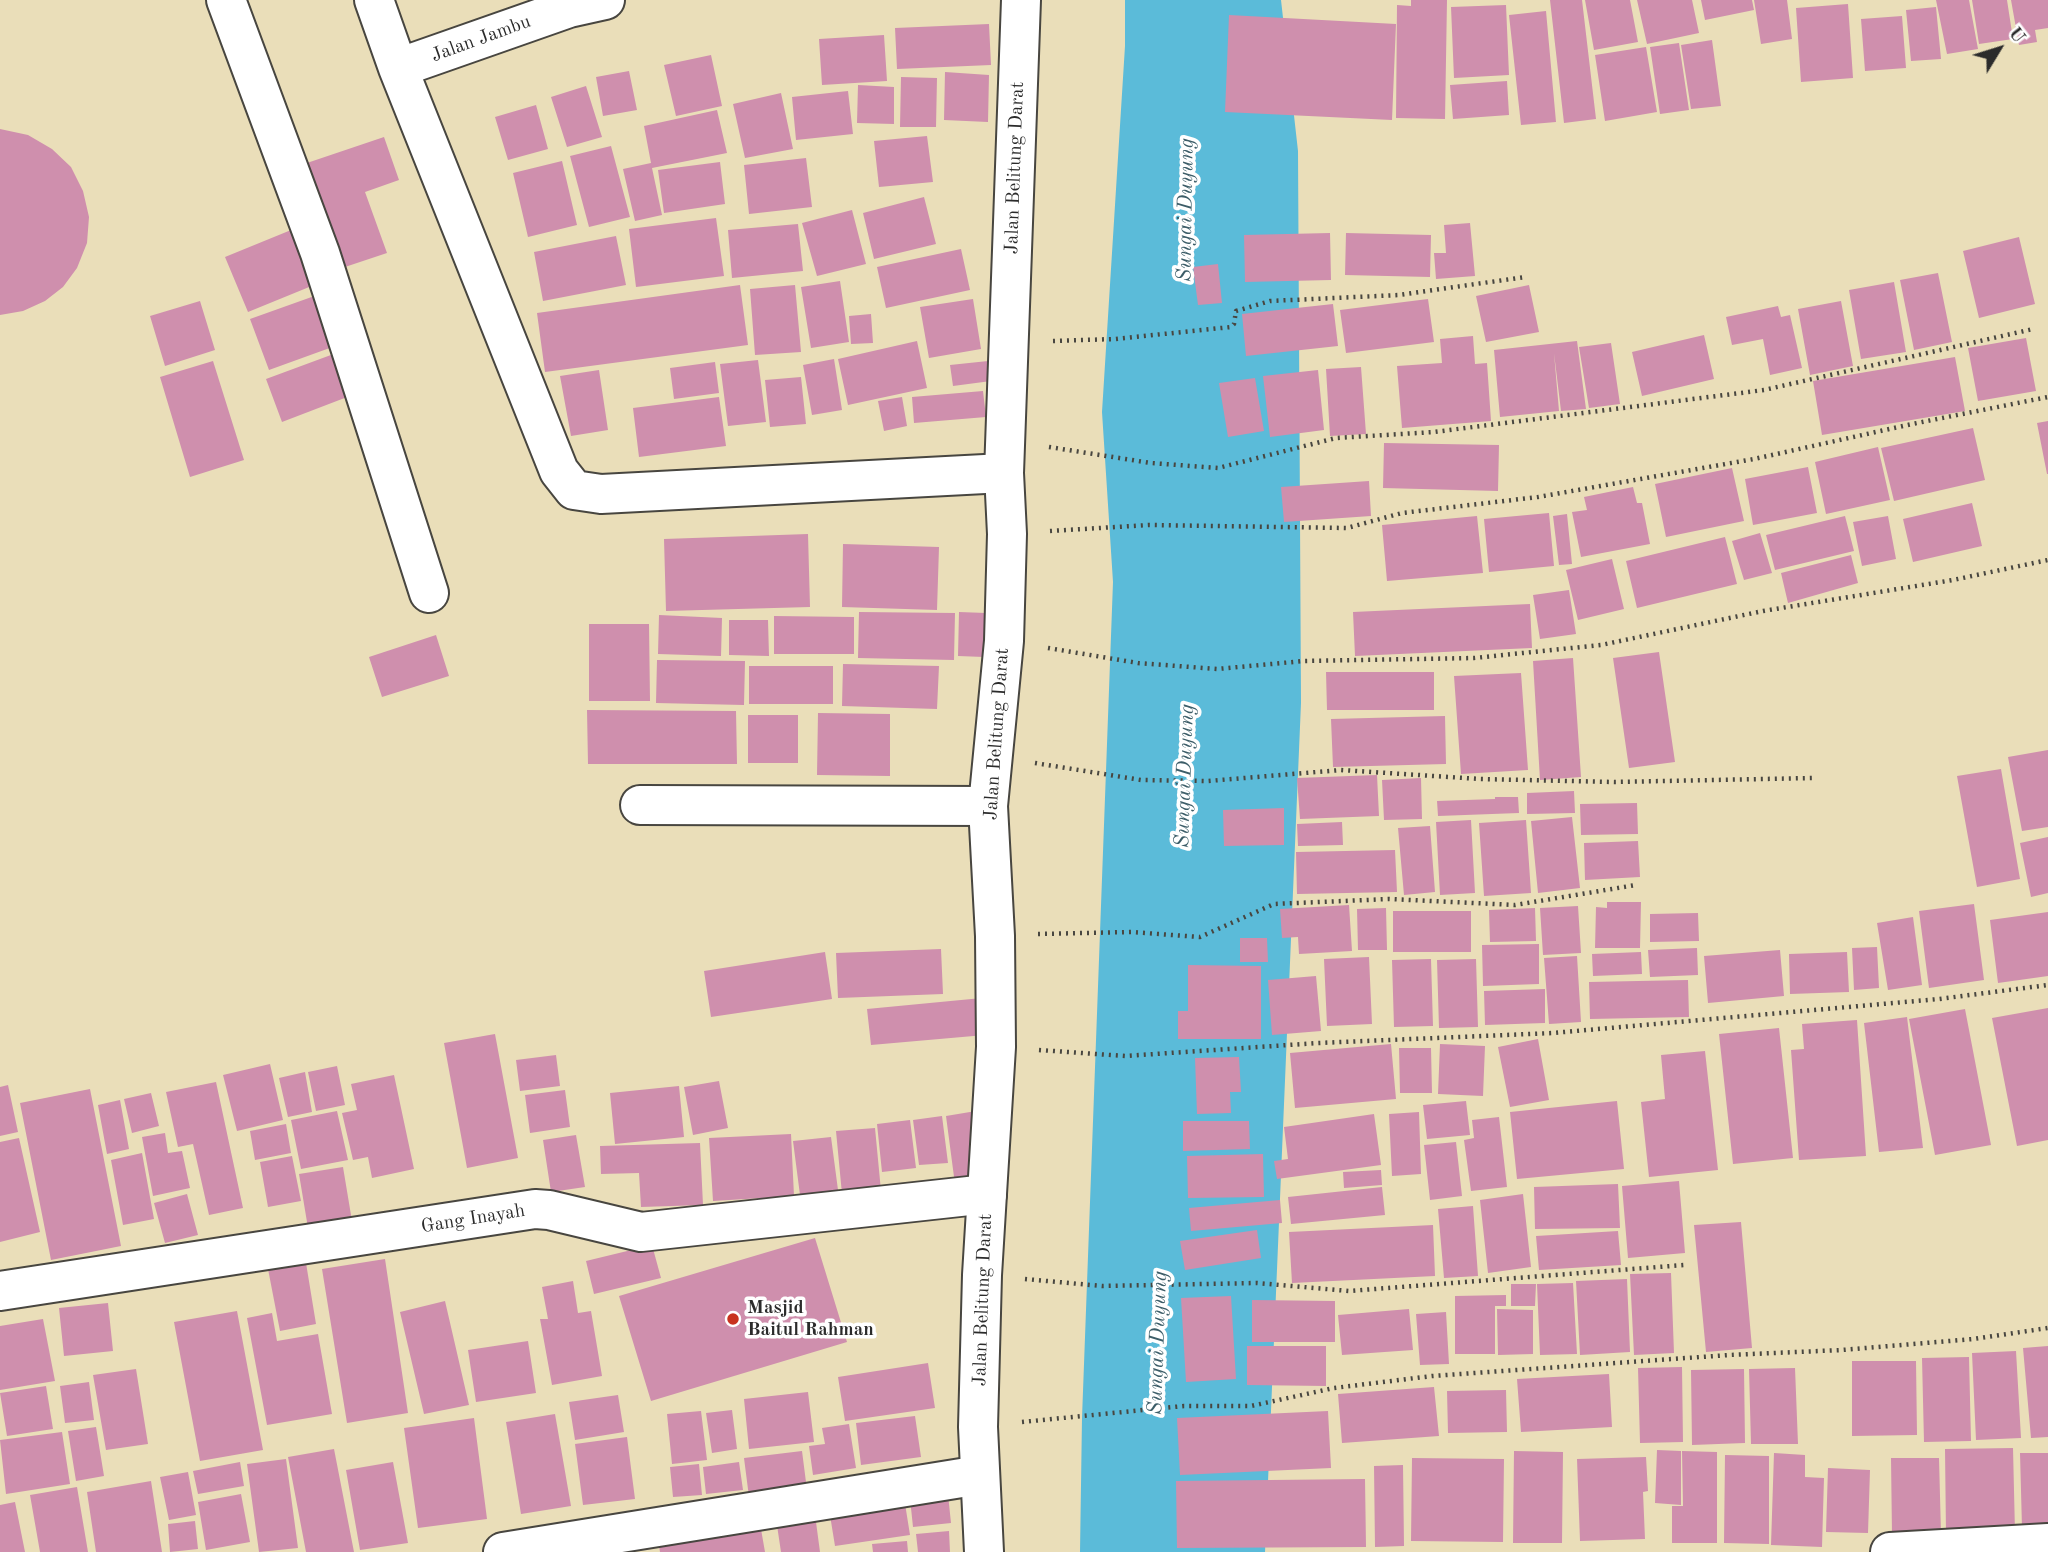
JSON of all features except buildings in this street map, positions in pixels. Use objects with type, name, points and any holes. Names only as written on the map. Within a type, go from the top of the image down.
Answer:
[{"type":"street","points":[[226,0],[320,253],[429,593]]},
{"type":"street","points":[[373,0],[559,471],[574,490],[601,494],[1005,457]]},
{"type":"street","name":"Jalan Jambu","points":[[398,68],[569,8],[605,0]]},
{"type":"street","name":"Jalan Belitung Darat","points":[[984,1552],[978,1427],[982,1275],[996,1047],[995,936],[988,806],[1004,641],[1007,534],[1005,457],[1021,0]]},
{"type":"street","points":[[640,805],[988,806]]},
{"type":"street","name":"Gang Inayah","points":[[0,1291],[535,1209],[549,1210],[641,1233],[987,1194]]},
{"type":"street","points":[[503,1552],[980,1475]]},
{"type":"street","points":[[1890,1552],[2048,1543]]},
{"type":"path","points":[[1010,343],[1115,339],[1231,327],[1237,311],[1269,301],[1399,295],[1525,277]]},
{"type":"path","points":[[1005,457],[1218,468],[1336,438],[1434,432],[1764,390],[2033,329]]},
{"type":"path","points":[[1007,534],[1149,525],[1347,528],[1402,513],[1538,497],[1754,459],[2048,397]]},
{"type":"path","points":[[1004,641],[1138,663],[1217,669],[1304,661],[1474,658],[1601,645],[1763,611],[1953,580],[2048,560]]},
{"type":"path","points":[[992,756],[1141,780],[1208,781],[1341,770],[1480,779],[1600,782],[1813,778]]},
{"type":"path","points":[[995,936],[1131,932],[1200,937],[1274,904],[1389,900],[1515,905],[1636,886]]},
{"type":"path","points":[[996,1047],[1125,1056],[1318,1043],[1553,1033],[1939,999],[2048,985]]},
{"type":"path","points":[[982,1275],[1102,1286],[1257,1283],[1349,1291],[1684,1265]]},
{"type":"path","points":[[978,1427],[1184,1406],[1251,1406],[1334,1388],[1432,1376],[1729,1355],[1842,1350],[1973,1339],[2048,1328]]},
{"type":"water","name":"Sungai Duyung","points":[[1125,0],[1281,0],[1298,151],[1301,703],[1265,1552],[1080,1552],[1082,1418],[1113,582],[1102,412],[1125,46]]},
{"type":"place","name":"Masjid Baitul Rahman","points":[[733,1319]]}]
